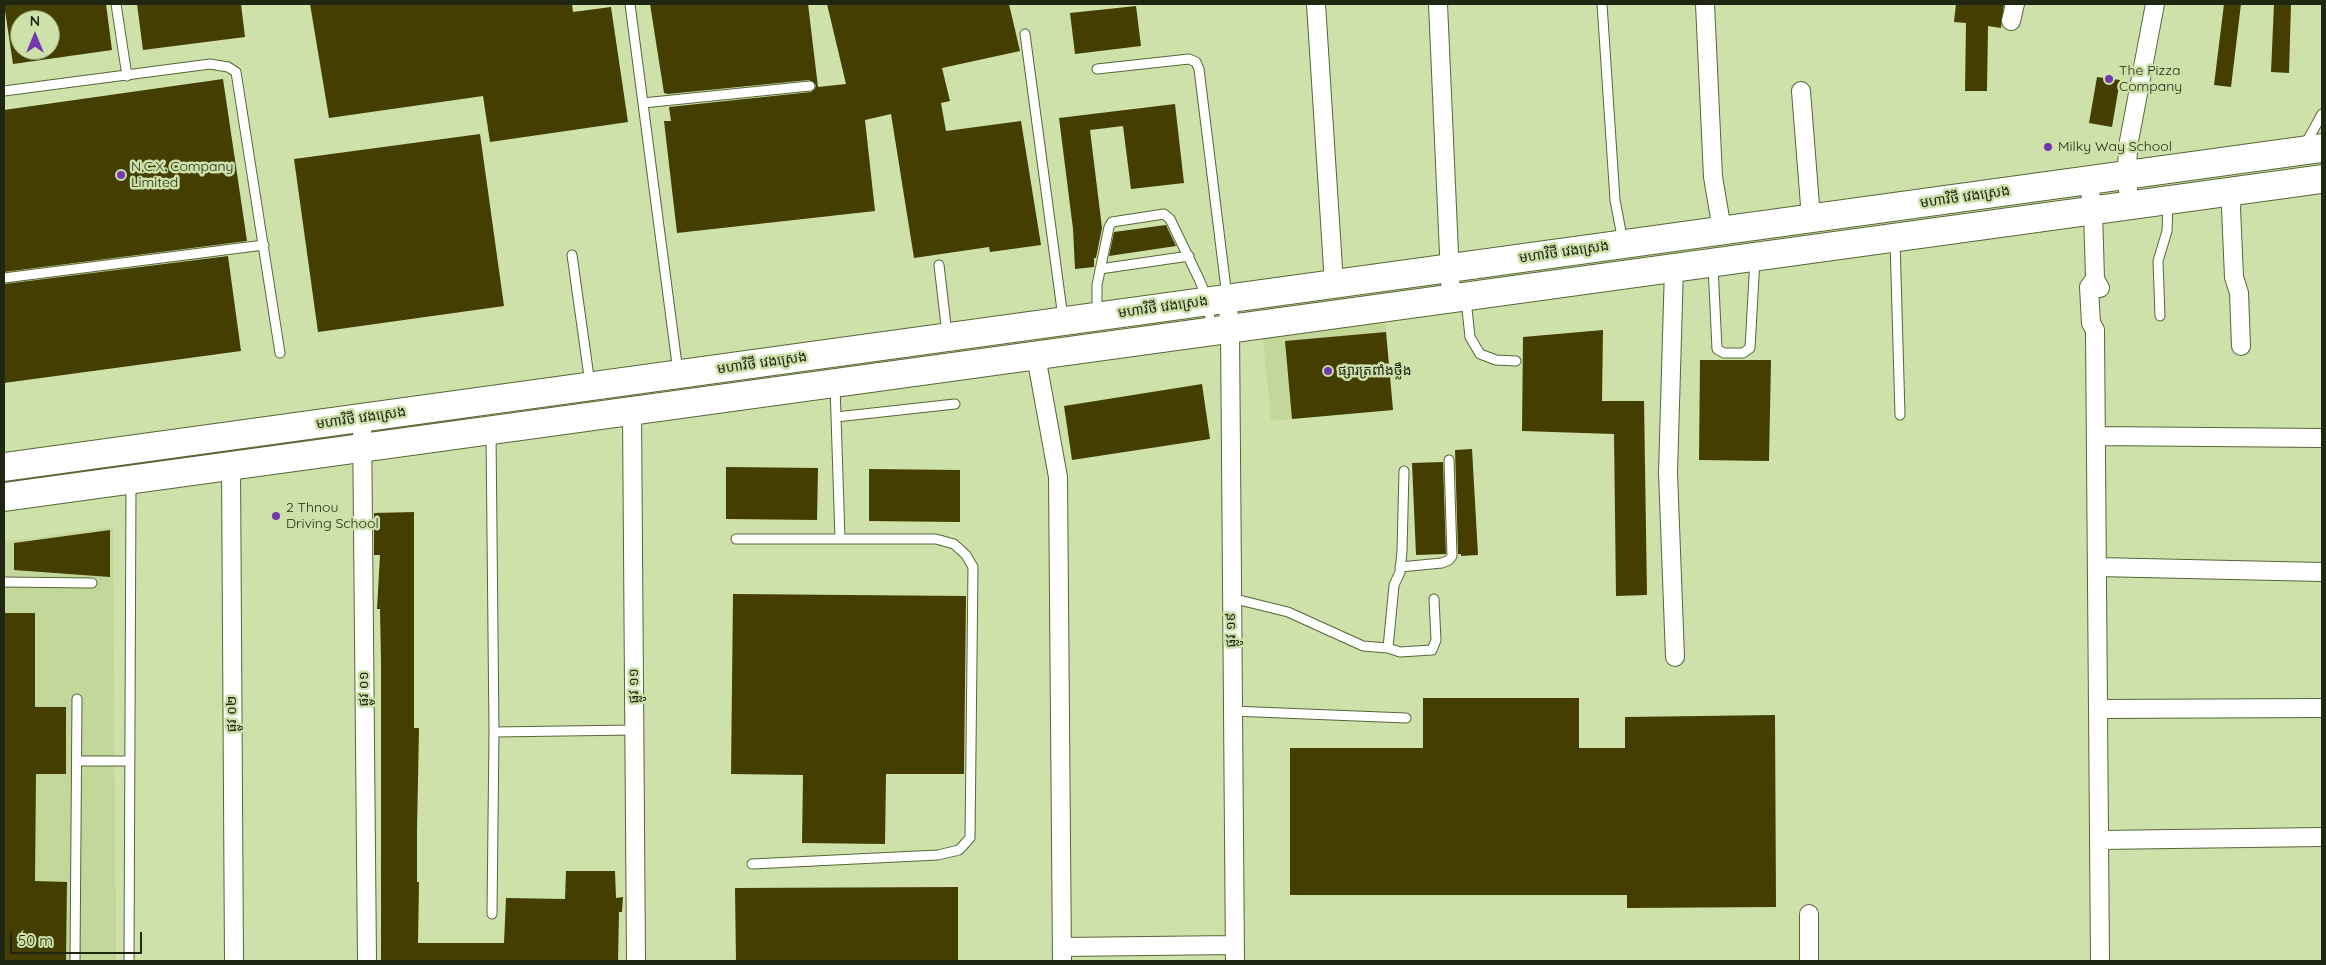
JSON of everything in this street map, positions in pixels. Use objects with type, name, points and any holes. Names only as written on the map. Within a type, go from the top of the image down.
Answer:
[{"type":"main road","name":"មហាវិថី វេងស្រេង","points":[[4,467],[2312,149]]},
{"type":"main road","points":[[4,497],[2322,179]]},
{"type":"street","points":[[1316,4],[1334,284]]},
{"type":"street","points":[[1438,4],[1450,268],[1458,298]]},
{"type":"street","points":[[1705,4],[1714,177],[1722,230]]},
{"type":"street","points":[[2130,205],[2126,175],[2128,141],[2154,4]]},
{"type":"street","points":[[1801,91],[1812,218]]},
{"type":"street","points":[[2088,180],[2093,210],[2095,279],[2089,286],[2091,323],[2095,330],[2100,961]]},
{"type":"street","points":[[2233,191],[2231,208],[2234,267],[2239,293],[2241,346]]},
{"type":"street","points":[[1674,268],[1668,473],[1675,658]]},
{"type":"street","name":"ផ្លូវ ១៩","points":[[1217,300],[1221,330],[1230,598],[1234,953]]},
{"type":"street","points":[[1036,356],[1058,477],[1062,954],[1234,953]]},
{"type":"street","name":"ផ្លូវ ១១","points":[[632,411],[636,961]]},
{"type":"street","name":"ផ្លូវ ០១","points":[[362,418],[364,448],[366,961]]},
{"type":"street","points":[[2096,436],[2322,438]]},
{"type":"street","name":"ផ្លូវ ០២","points":[[231,466],[234,961]]},
{"type":"street","points":[[2097,568],[2322,572]]},
{"type":"street","points":[[2098,709],[2322,708]]},
{"type":"street","points":[[2099,840],[2322,837]]},
{"type":"street","points":[[1809,914],[1809,961]]},
{"type":"lane","points":[[116,4],[127,76]]},
{"type":"lane","points":[[630,4],[678,374]]},
{"type":"lane","points":[[1602,4],[1615,200],[1624,244]]},
{"type":"lane","points":[[1025,34],[1063,321]]},
{"type":"lane","points":[[1097,69],[1189,59],[1196,62],[1200,69],[1217,300]]},
{"type":"lane","points":[[4,91],[210,64],[228,67],[236,72],[280,353]]},
{"type":"lane","points":[[643,103],[810,86]]},
{"type":"lane","points":[[2312,149],[2322,114]]},
{"type":"lane","points":[[2160,316],[2158,261],[2167,231],[2168,200]]},
{"type":"lane","points":[[1096,317],[1097,284],[1100,269],[1109,227],[1116,220],[1164,214],[1170,219],[1189,256],[1217,300]]},
{"type":"lane","points":[[1895,238],[1900,415]]},
{"type":"lane","points":[[4,278],[264,245]]},
{"type":"lane","points":[[572,255],[590,386]]},
{"type":"lane","points":[[1100,269],[1189,256]]},
{"type":"lane","points":[[1713,263],[1718,349],[1724,353],[1743,353],[1750,348],[1755,257]]},
{"type":"lane","points":[[939,265],[947,337]]},
{"type":"lane","points":[[1458,298],[1475,348],[1488,358],[1516,360]]},
{"type":"lane","points":[[835,383],[840,538]]},
{"type":"lane","points":[[836,417],[955,404]]},
{"type":"lane","points":[[491,430],[494,732],[492,914]]},
{"type":"lane","points":[[1400,567],[1442,563],[1449,560],[1452,556],[1449,460]]},
{"type":"lane","points":[[1388,648],[1394,585],[1400,567],[1404,471]]},
{"type":"lane","points":[[129,961],[131,480]]},
{"type":"lane","points":[[736,539],[936,538],[954,544],[966,555],[973,567],[970,838],[959,850],[938,855],[752,864]]},
{"type":"lane","points":[[4,582],[92,583]]},
{"type":"lane","points":[[1230,598],[1288,612],[1364,646],[1388,648],[1400,652],[1432,650],[1436,640],[1434,599]]},
{"type":"lane","points":[[75,961],[77,699]]},
{"type":"lane","points":[[1232,711],[1406,718]]},
{"type":"lane","points":[[494,732],[634,730]]},
{"type":"lane","points":[[77,761],[130,761]]},
{"type":"shaded area","name":"ផ្សារត្រពាំងថ្លឹង","points":[[1384,304],[1393,410],[1271,421],[1261,320]]},
{"type":"shaded area","points":[[113,527],[116,961],[4,961],[4,542]]},
{"type":"building","points":[[4,4],[106,4],[112,50],[60,57],[60,10],[10,10],[10,44]]},
{"type":"building","points":[[137,4],[241,4],[245,37],[143,50]]},
{"type":"building","points":[[310,4],[572,4],[573,12],[611,7],[628,122],[490,142],[483,96],[329,118]]},
{"type":"building","points":[[650,4],[808,4],[818,87],[846,84],[827,4],[1009,4],[1020,51],[942,68],[950,101],[941,103],[946,131],[1021,121],[1041,245],[990,252],[989,247],[914,258],[891,114],[865,120],[875,211],[677,233],[664,121],[671,121],[669,107],[811,92],[815,89],[816,85],[809,80],[664,93]]},
{"type":"building","points":[[1956,4],[2004,4],[2001,28],[1988,26],[1987,91],[1965,91],[1966,23],[1954,22]]},
{"type":"building","points":[[2224,4],[2241,4],[2231,87],[2214,85]]},
{"type":"building","points":[[2274,4],[2291,4],[2289,73],[2271,72]]},
{"type":"building","points":[[1136,6],[1141,46],[1075,54],[1070,13]]},
{"type":"building","points":[[12,60],[41,60],[13,64]]},
{"type":"building","points":[[2097,77],[2120,80],[2112,127],[2089,123]]},
{"type":"building","name":"N.C.X. Company Limited","points":[[223,79],[247,241],[4,272],[4,110]]},
{"type":"building","points":[[1175,104],[1184,183],[1131,189],[1123,126],[1090,130],[1102,228],[1096,258],[1094,258],[1094,267],[1075,269],[1073,229],[1059,118]]},
{"type":"building","points":[[480,134],[504,306],[318,332],[294,159]]},
{"type":"building","points":[[1166,225],[1176,246],[1109,256],[1114,232]]},
{"type":"building","points":[[228,256],[241,351],[4,383],[4,284]]},
{"type":"building","points":[[1603,330],[1602,401],[1644,401],[1647,595],[1616,596],[1614,434],[1522,431],[1523,337]]},
{"type":"building","name":"ផ្សារត្រពាំងថ្លឹង","points":[[1386,332],[1393,410],[1292,419],[1285,341]]},
{"type":"building","points":[[1700,360],[1771,360],[1769,461],[1699,460]]},
{"type":"building","points":[[1202,384],[1210,439],[1072,460],[1064,406]]},
{"type":"building","points":[[1472,449],[1478,555],[1461,556],[1461,554],[1458,554],[1455,450]]},
{"type":"building","points":[[1443,462],[1446,554],[1416,555],[1412,463]]},
{"type":"building","points":[[726,467],[818,468],[817,520],[726,519]]},
{"type":"building","points":[[869,469],[960,470],[960,522],[869,521]]},
{"type":"building","points":[[414,512],[414,728],[419,728],[417,831],[417,882],[419,882],[418,943],[504,943],[506,898],[565,899],[566,871],[615,871],[616,898],[623,897],[622,912],[619,912],[618,961],[381,961],[381,660],[380,609],[377,609],[380,555],[374,555],[374,513]]},
{"type":"building","points":[[110,530],[110,577],[14,570],[14,543]]},
{"type":"building","points":[[733,594],[966,596],[964,774],[886,774],[885,844],[802,843],[803,775],[731,774]]},
{"type":"building","points":[[4,613],[35,613],[35,707],[66,707],[66,774],[36,774],[35,881],[67,882],[66,961],[4,961]]},
{"type":"building","points":[[1423,698],[1579,698],[1579,748],[1625,748],[1625,717],[1775,715],[1776,907],[1627,908],[1627,895],[1290,895],[1290,748],[1423,748]]},
{"type":"building","points":[[958,887],[958,961],[736,961],[735,888]]},
{"type":"place","name":"The Pizza Company","points":[[2109,79]]},
{"type":"place","name":"Milky Way School","points":[[2048,147]]},
{"type":"place","name":"N.C.X. Company Limited","points":[[121,175]]},
{"type":"place","name":"ផ្សារត្រពាំងថ្លឹង","points":[[1328,371]]},
{"type":"place","name":"2 Thnou Driving School","points":[[276,516]]}]
